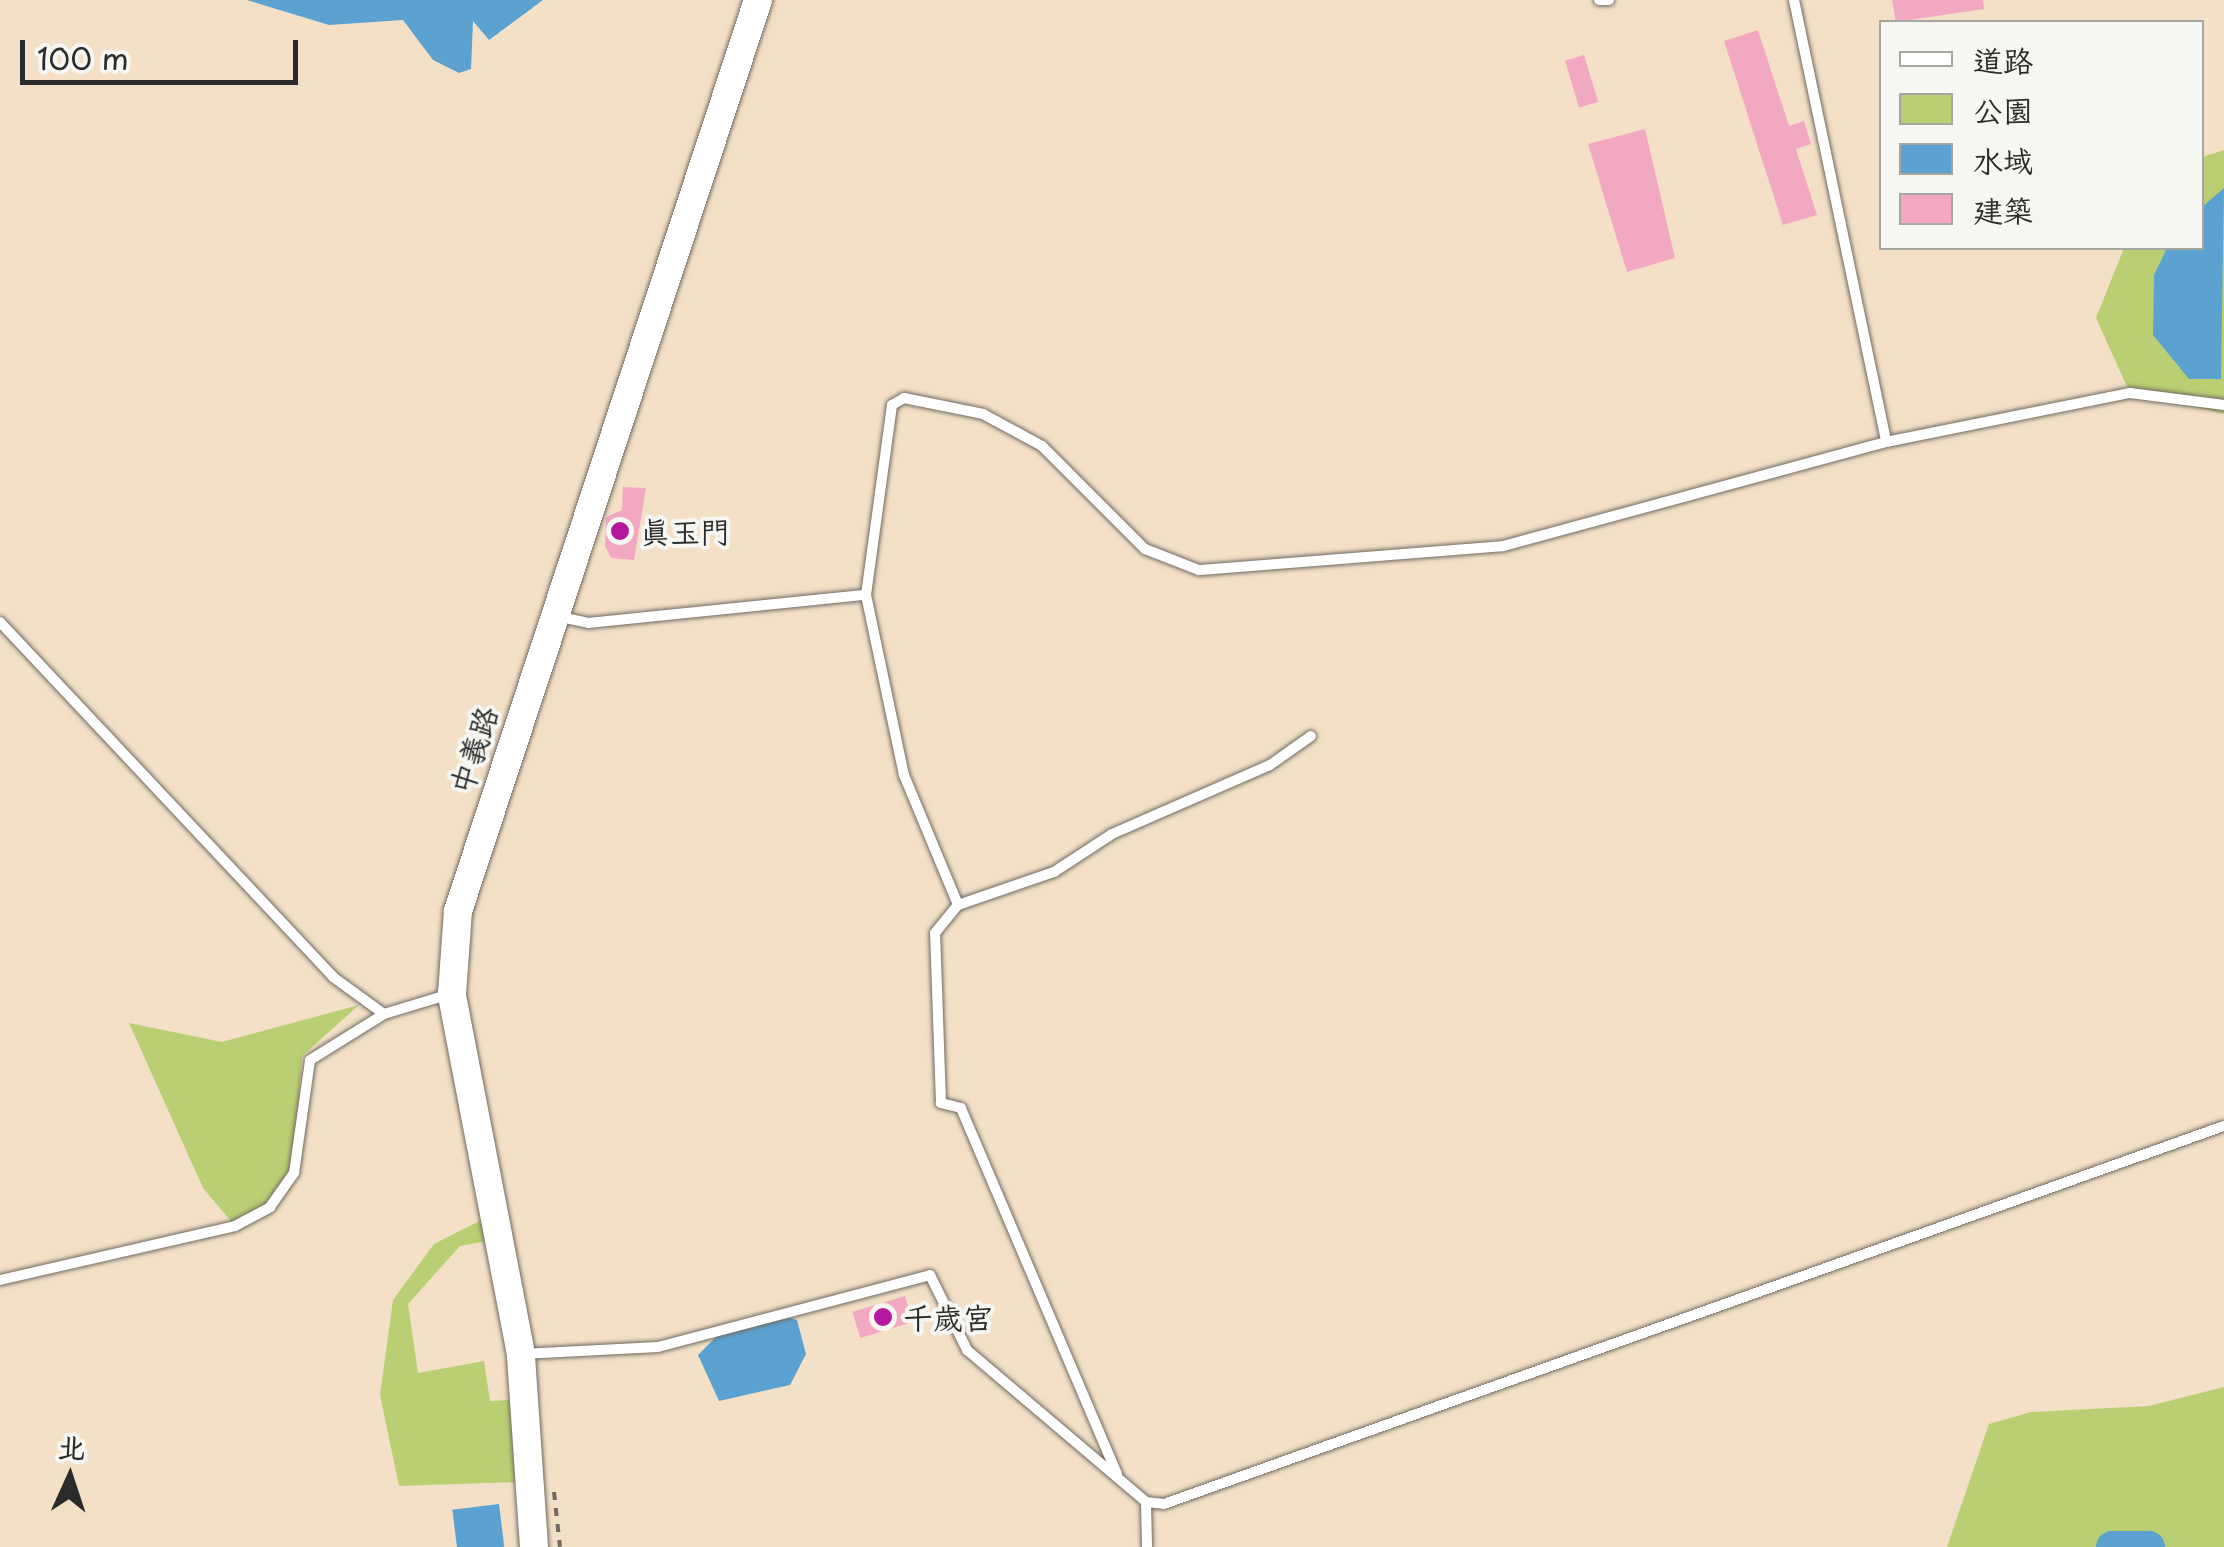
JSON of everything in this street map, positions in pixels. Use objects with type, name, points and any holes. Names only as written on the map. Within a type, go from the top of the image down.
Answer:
[{"type":"street","name":"中義路","points":[[534,1547],[521,1354],[452,994],[460,898],[758,0]]},
{"type":"lane","points":[[1600,0],[1609,0]]},
{"type":"lane","points":[[1794,0],[1886,442]]},
{"type":"lane","points":[[958,906],[904,774],[866,595],[892,405],[904,398],[983,414],[1042,446],[1145,548],[1199,570],[1503,546],[1886,442],[2130,393],[2224,405]]},
{"type":"lane","points":[[552,612],[588,623],[866,595]]},
{"type":"lane","points":[[0,622],[333,977],[384,1014]]},
{"type":"lane","points":[[1118,1475],[962,1108],[941,1103],[935,933],[958,906],[1054,872],[1112,834],[1270,766],[1311,736]]},
{"type":"lane","points":[[0,1280],[235,1226],[270,1206],[294,1173],[310,1060],[384,1014],[452,994]]},
{"type":"lane","points":[[521,1354],[658,1347],[930,1275],[967,1350],[1146,1502],[1164,1504],[2224,1126]]},
{"type":"lane","points":[[1146,1502],[1147,1547]]},
{"type":"green space","points":[[2224,150],[2224,414],[2129,391],[2096,318],[2123,250],[2204,250],[2204,156]]},
{"type":"green space","points":[[359,1005],[302,1056],[291,1189],[235,1226],[203,1188],[129,1023],[222,1042]]},
{"type":"green space","points":[[483,1219],[488,1241],[460,1246],[408,1304],[418,1373],[484,1361],[490,1401],[510,1400],[516,1482],[399,1486],[380,1395],[393,1300],[434,1244]]},
{"type":"green space","points":[[2224,1387],[2224,1547],[1947,1547],[1989,1424],[2031,1412],[2149,1406]]},
{"type":"water","points":[[247,0],[543,0],[489,40],[473,21],[471,69],[459,73],[433,60],[403,20],[329,25]]},
{"type":"water","points":[[2224,188],[2221,379],[2189,379],[2153,335],[2154,275],[2166,250],[2204,250],[2204,205]]},
{"type":"water","points":[[772,1312],[797,1320],[806,1354],[790,1385],[719,1401],[698,1355],[725,1328]]},
{"type":"water","points":[[499,1504],[504,1547],[457,1547],[452,1510]]},
{"type":"building","points":[[1892,0],[1983,0],[1984,9],[1896,20]]},
{"type":"building","points":[[1758,30],[1789,126],[1804,121],[1811,144],[1796,149],[1817,215],[1783,225],[1724,41]]},
{"type":"building","points":[[1584,55],[1598,102],[1579,108],[1565,61]]},
{"type":"building","points":[[1645,129],[1675,258],[1627,272],[1588,144]]},
{"type":"building","name":"真玉門","points":[[623,487],[646,488],[634,560],[611,558],[605,546],[606,517],[622,510]]},
{"type":"building","name":"千歲宮","points":[[905,1296],[913,1322],[860,1338],[852,1312]]},
{"type":"waterway","points":[[2112,1547],[2149,1547]]},
{"type":"place","name":"真玉門","points":[[620,531]]},
{"type":"place","name":"千歲宮","points":[[883,1317]]}]
